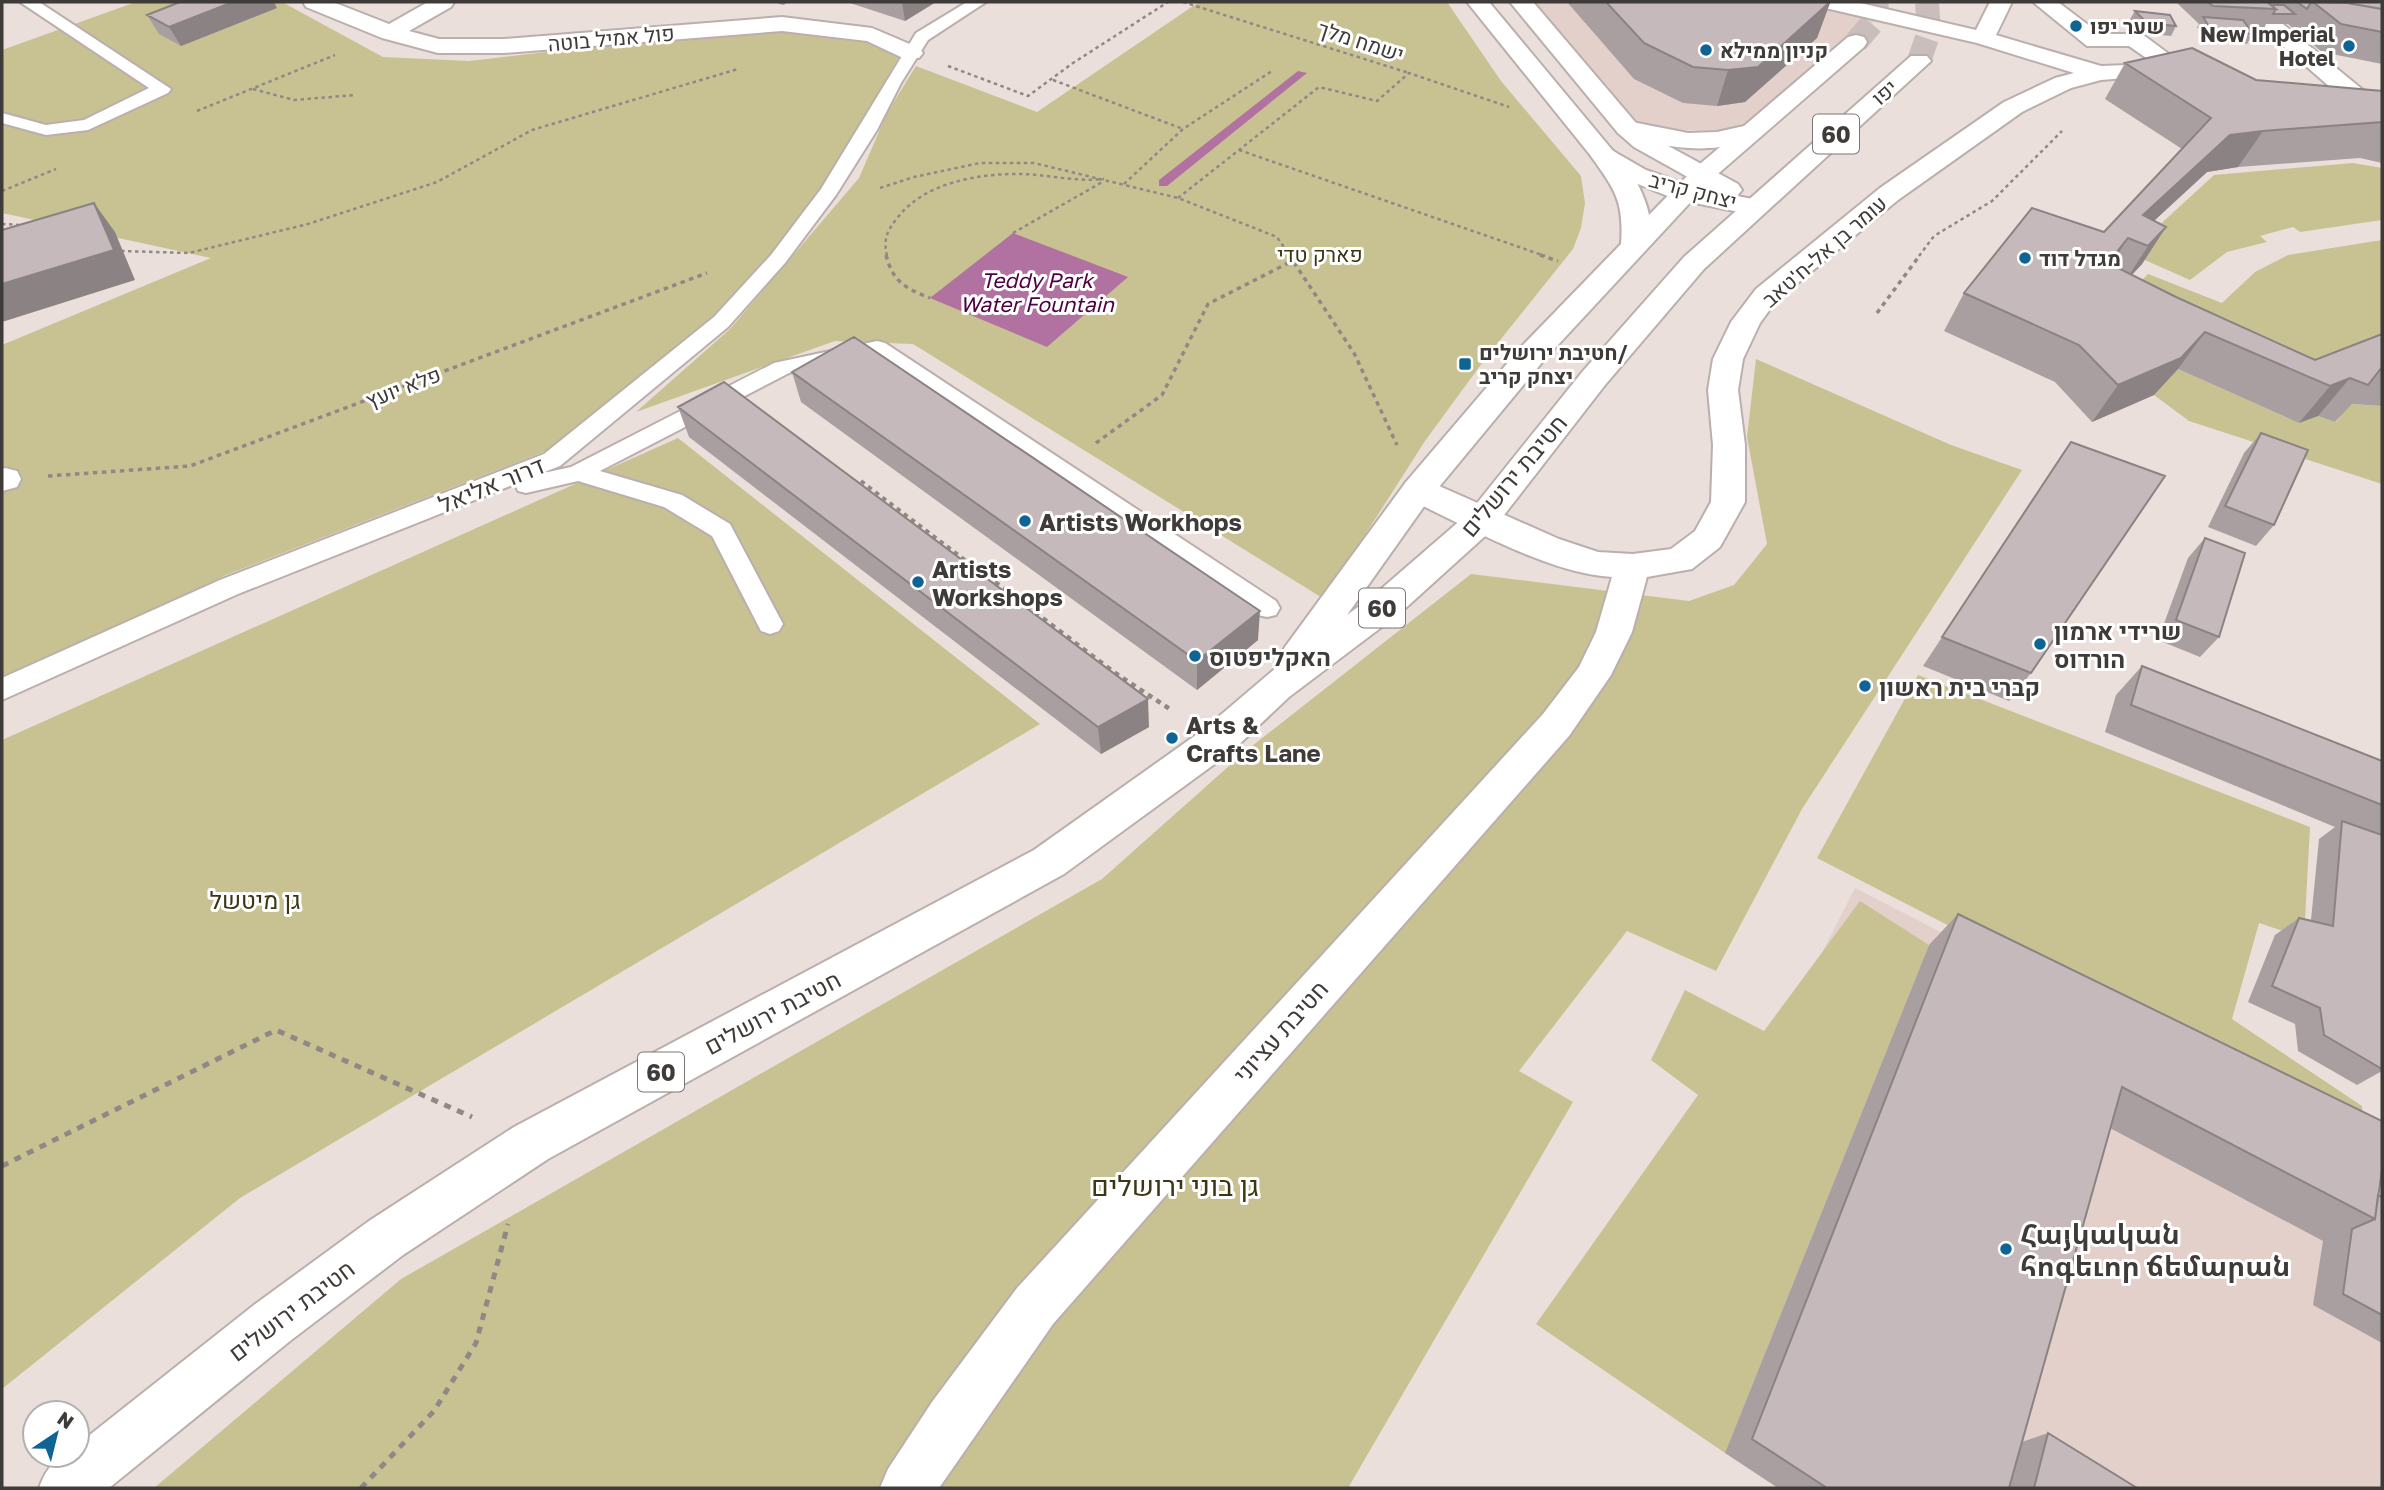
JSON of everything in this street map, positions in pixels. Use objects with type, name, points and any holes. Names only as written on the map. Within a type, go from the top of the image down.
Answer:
[{"type":"main road","name":"פול אמיל בוטה","points":[[314,2],[390,33],[439,46],[504,46],[782,24],[872,35],[911,53]]},
{"type":"main road","points":[[390,33],[443,2]]},
{"type":"main road","name":"יצחק קריב","points":[[1478,2],[1604,156],[1637,175],[1694,183],[1754,207]]},
{"type":"main road","name":"יצחק קריב","points":[[1521,2],[1627,128],[1694,183]]},
{"type":"main road","points":[[1829,2],[1983,38],[2100,73]]},
{"type":"main road","points":[[1983,38],[2001,2]]},
{"type":"main road","name":"עומר בן אל-ח'טאב","points":[[1418,490],[1547,548],[1597,564],[1633,566],[1680,560],[1708,539],[1728,502],[1729,445],[1723,390],[1728,359],[1746,322],[1766,295],[1888,194],[2013,107],[2063,83],[2100,73],[2138,70],[2194,75],[2134,39],[2095,41],[2044,2]]},
{"type":"main road","points":[[2243,2],[2354,95]]},
{"type":"main road","name":"60","points":[[1694,183],[1856,42]]},
{"type":"main road","name":"יפו","points":[[1754,207],[1919,61]]},
{"type":"main road","points":[[2313,90],[2382,99]]},
{"type":"main road","points":[[1627,128],[1691,143],[1711,142],[1751,131]]},
{"type":"main road","points":[[1604,156],[1628,187],[1637,212],[1635,246]]},
{"type":"main road","name":"חטיבת ירושלים","points":[[1276,687],[1418,490],[1533,353],[1694,183]]},
{"type":"main road","name":"חטיבת ירושלים","points":[[66,1488],[272,1323],[386,1238],[531,1143],[1049,862],[1217,741],[1276,687],[1386,605],[1482,520],[1594,378],[1694,263],[1754,207]]},
{"type":"main road","name":"חטיבת עציוני","points":[[907,1488],[951,1421],[1035,1306],[1556,725],[1593,675],[1614,632],[1633,566]]},
{"type":"lane","points":[[2,118],[46,131],[88,125],[162,89],[28,2]]},
{"type":"lane","name":"דרור אליאל","points":[[2,690],[229,587],[552,460],[721,322],[778,259],[815,209],[868,130],[892,83],[922,37],[978,2]]},
{"type":"lane","points":[[431,508],[578,473],[782,369],[877,348],[1267,608]]},
{"type":"lane","points":[[578,473],[673,501],[721,530],[770,624]]},
{"type":"path","points":[[911,53],[1028,96],[1073,63],[1168,2]]},
{"type":"path","name":"ישמח מלך","points":[[1184,2],[1409,73],[1585,133]]},
{"type":"path","points":[[120,251],[189,253],[308,224],[438,182],[532,130],[743,67]]},
{"type":"path","points":[[1124,184],[1183,129],[1272,71]]},
{"type":"path","points":[[1178,198],[1319,87],[1377,101],[1409,73]]},
{"type":"path","points":[[1053,80],[1183,129]]},
{"type":"path","points":[[1877,313],[1934,236],[1992,201],[2089,104],[2063,83]]},
{"type":"path","points":[[252,88],[294,100],[355,95]]},
{"type":"path","points":[[1238,150],[1529,249]]},
{"type":"path","points":[[815,209],[914,177],[980,163],[1034,163],[1178,198],[1277,237],[1354,353],[1418,490]]},
{"type":"path","points":[[930,299],[910,289],[891,274],[885,236],[899,212],[909,204],[937,188],[979,178],[1022,174],[1081,183],[1108,179]]},
{"type":"path","points":[[1013,233],[1108,179]]},
{"type":"path","points":[[2,224],[24,225]]},
{"type":"path","points":[[1061,469],[1162,395],[1208,304],[1294,260]]},
{"type":"path","name":"פלא יועץ","points":[[3,480],[190,467],[715,270]]},
{"type":"path","points":[[861,481],[1115,673],[1217,741]]},
{"type":"path","points":[[2,1166],[276,1030],[531,1143],[476,1343],[434,1411],[361,1488]]},
{"type":"shaded area","points":[[1527,2],[1877,2],[1874,21],[1856,42],[1750,123],[1717,131],[1627,128]]},
{"type":"shaded area","name":"Հայկական հոգեւոր ճեմարան","points":[[1855,888],[2382,1158],[2382,1488],[1778,1488],[1566,1339],[1779,1037]]},
{"type":"green space","points":[[136,2],[282,2],[383,57],[469,61],[722,31],[777,29],[863,39],[900,55],[835,171],[752,280],[699,343],[564,444],[226,575],[2,689],[2,345],[211,258],[2,213],[2,50]]},
{"type":"green space","name":"פארק טדי","points":[[1199,2],[1447,2],[1501,81],[1581,176],[1585,203],[1581,228],[1573,249],[1485,359],[1425,441],[1324,599],[913,344],[835,341],[636,412],[730,329],[859,178],[887,113],[916,66],[1037,112]]},
{"type":"green space","points":[[2353,163],[2382,168],[2382,220],[2300,232],[2293,227],[2260,236],[2267,242],[2227,252],[2190,280],[2129,253],[2214,175]]},
{"type":"green space","points":[[2382,240],[2382,340],[2278,388],[2115,308],[2148,274],[2222,303],[2255,272],[2288,255]]},
{"type":"green space","name":"גן בוני ירושלים","points":[[1756,359],[1951,445],[2022,470],[1802,809],[1716,971],[1627,931],[1519,1071],[1573,1102],[1348,1488],[154,1488],[401,1279],[1102,879],[1247,750],[1471,574],[1689,601],[1734,585],[1767,544],[1747,437]]},
{"type":"green space","points":[[2178,369],[2299,423],[2318,416],[2336,422],[2350,404],[2382,406],[2382,484],[2189,421],[2154,395]]},
{"type":"green space","name":"גן מיטשל","points":[[678,438],[1040,724],[240,1198],[2,1389],[2,740]]},
{"type":"green space","points":[[1918,675],[2310,827],[2304,938],[2259,923],[2232,1019],[2362,1106],[2364,1139],[1817,858]]},
{"type":"green space","points":[[1860,901],[1929,945],[1725,1453],[1536,1324],[1698,1095],[1651,1060],[1685,990],[1764,1031]]},
{"type":"water","name":"Teddy Park Water Fountain","points":[[1013,233],[1128,277],[1047,347],[930,298]]},
{"type":"building","points":[[180,2],[233,2],[169,27],[147,15]]},
{"type":"building","points":[[1606,2],[1830,2],[1758,67],[1728,70],[1693,67],[1644,43]]},
{"type":"building","points":[[2208,2],[2267,2],[2276,9],[2213,6]]},
{"type":"building","points":[[2297,2],[2311,2],[2307,9]]},
{"type":"building","points":[[2313,2],[2347,3],[2382,9],[2382,32],[2341,24]]},
{"type":"building","points":[[2324,2],[2382,2],[2382,9],[2347,3]]},
{"type":"building","points":[[2271,5],[2284,5],[2295,14],[2273,14],[2276,9]]},
{"type":"building","points":[[2135,11],[2170,15],[2176,26],[2147,23]]},
{"type":"building","points":[[2203,17],[2243,20],[2253,34],[2212,31]]},
{"type":"building","points":[[2192,48],[2256,80],[2382,91],[2382,122],[2230,135],[2143,215],[2166,227],[2148,246],[2128,238],[2108,263],[2315,360],[2382,334],[2382,367],[2368,385],[2350,378],[2330,386],[2205,332],[2181,358],[2118,385],[2079,345],[1964,293],[2032,208],[2104,232],[2211,118],[2125,63]]},
{"type":"building","points":[[94,203],[114,250],[2,284],[2,230]]},
{"type":"building","name":"Artists Workhops","points":[[854,337],[1260,611],[1197,661],[792,372]]},
{"type":"building","points":[[724,382],[1148,699],[1098,727],[678,407]]},
{"type":"building","points":[[2261,433],[2308,450],[2274,525],[2225,506]]},
{"type":"building","points":[[2071,442],[2165,476],[2031,673],[1942,637]]},
{"type":"building","points":[[2205,538],[2245,553],[2219,637],[2176,620]]},
{"type":"building","points":[[2142,666],[2382,761],[2382,805],[2131,705]]},
{"type":"building","points":[[2342,821],[2382,835],[2382,1069],[2324,1035],[2320,1008],[2272,986],[2299,918],[2333,926]]},
{"type":"building","points":[[1958,914],[2382,1121],[2382,1170],[2375,1219],[2122,1087],[2009,1488],[1827,1488],[1752,1439]]},
{"type":"building","points":[[2378,1195],[2382,1197],[2382,1315],[2343,1294],[2352,1229],[2375,1219]]},
{"type":"building","points":[[2048,1433],[2137,1488],[2034,1488]]},
{"type":"waterway","points":[[1163,183],[1302,73]]},
{"type":"tunnel","points":[[1856,42],[1874,21],[1877,2]]},
{"type":"tunnel","points":[[1919,61],[1929,32],[1927,2]]},
{"type":"place","name":"שער יפו","points":[[2076,26]]},
{"type":"place","name":"New Imperial Hotel","points":[[2349,46]]},
{"type":"place","name":"קניון ממילא","points":[[1706,50]]},
{"type":"place","name":"מגדל דוד","points":[[2025,258]]},
{"type":"place","name":"חטיבת ירושלים/ יצחק קריב","points":[[1465,364]]},
{"type":"place","name":"Artists Workhops","points":[[1025,521]]},
{"type":"place","name":"Artists Workshops","points":[[918,582]]},
{"type":"place","name":"שרידי ארמון הורדוס","points":[[2040,644]]},
{"type":"place","name":"האקליפטוס","points":[[1195,656]]},
{"type":"place","name":"קברי בית ראשון","points":[[1865,686]]},
{"type":"place","name":"Arts & Crafts Lane","points":[[1172,738]]},
{"type":"place","name":"Հայկական հոգեւոր ճեմարան","points":[[2006,1249]]}]
